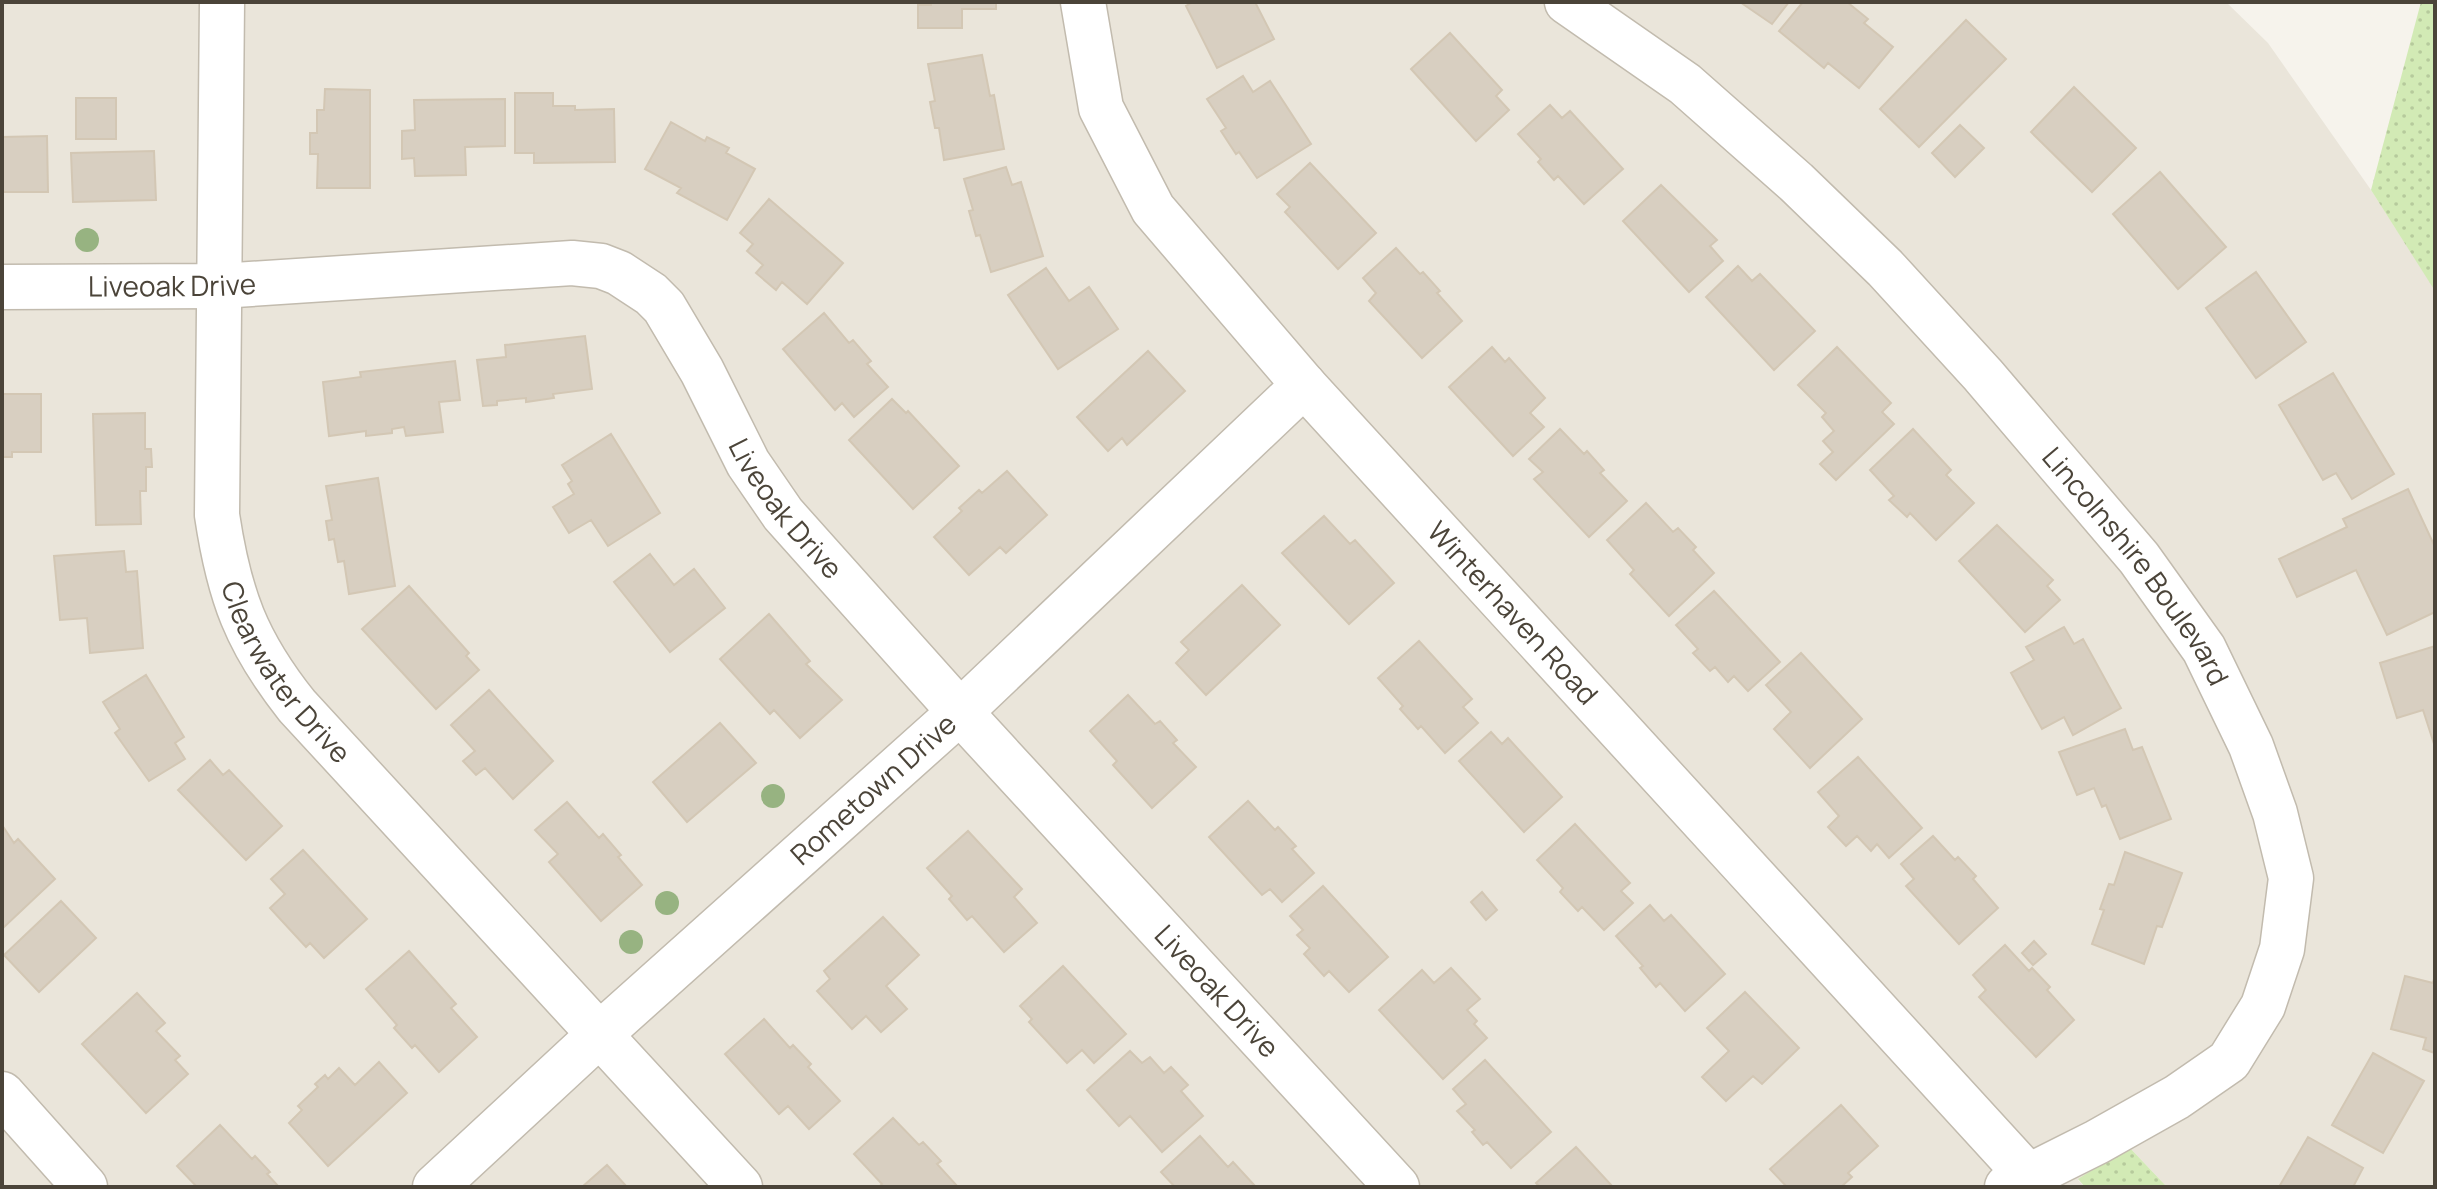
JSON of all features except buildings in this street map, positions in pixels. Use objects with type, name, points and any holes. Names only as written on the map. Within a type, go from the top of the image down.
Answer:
[{"type":"street","name":"Clearwater Drive","points":[[222,2],[217,515],[234,602],[273,676],[297,706],[740,1187]]},
{"type":"street","name":"Winterhaven Road","points":[[1083,2],[1101,108],[1153,209],[1304,385],[2018,1181]]},
{"type":"street","name":"Lincolnshire Boulevard","points":[[1567,2],[1685,84],[1796,182],[1895,279],[1983,375],[2139,558],[2204,649],[2251,746],[2275,813],[2291,878],[2282,949],[2263,1006],[2229,1061],[2177,1097],[2097,1142],[2018,1181]]},
{"type":"street","name":"Liveoak Drive","points":[[2,287],[220,286],[572,263],[601,266],[627,278],[651,294],[675,322],[748,463],[775,503],[960,712],[1397,1187]]},
{"type":"street","name":"Rometown Drive","points":[[435,1187],[600,1034],[960,712],[1304,385]]},
{"type":"street","points":[[2,1094],[85,1187]]},
{"type":"shaded area","points":[[2,2],[2226,2],[2268,43],[2371,190],[2435,290],[2435,1187],[2167,1187],[2129,1147],[2078,1180],[2085,1187],[2,1187]]},
{"type":"green space","points":[[2421,2],[2435,2],[2435,291],[2371,190]]},
{"type":"green space","points":[[2129,1147],[2167,1187],[2085,1187],[2078,1179]]}]
